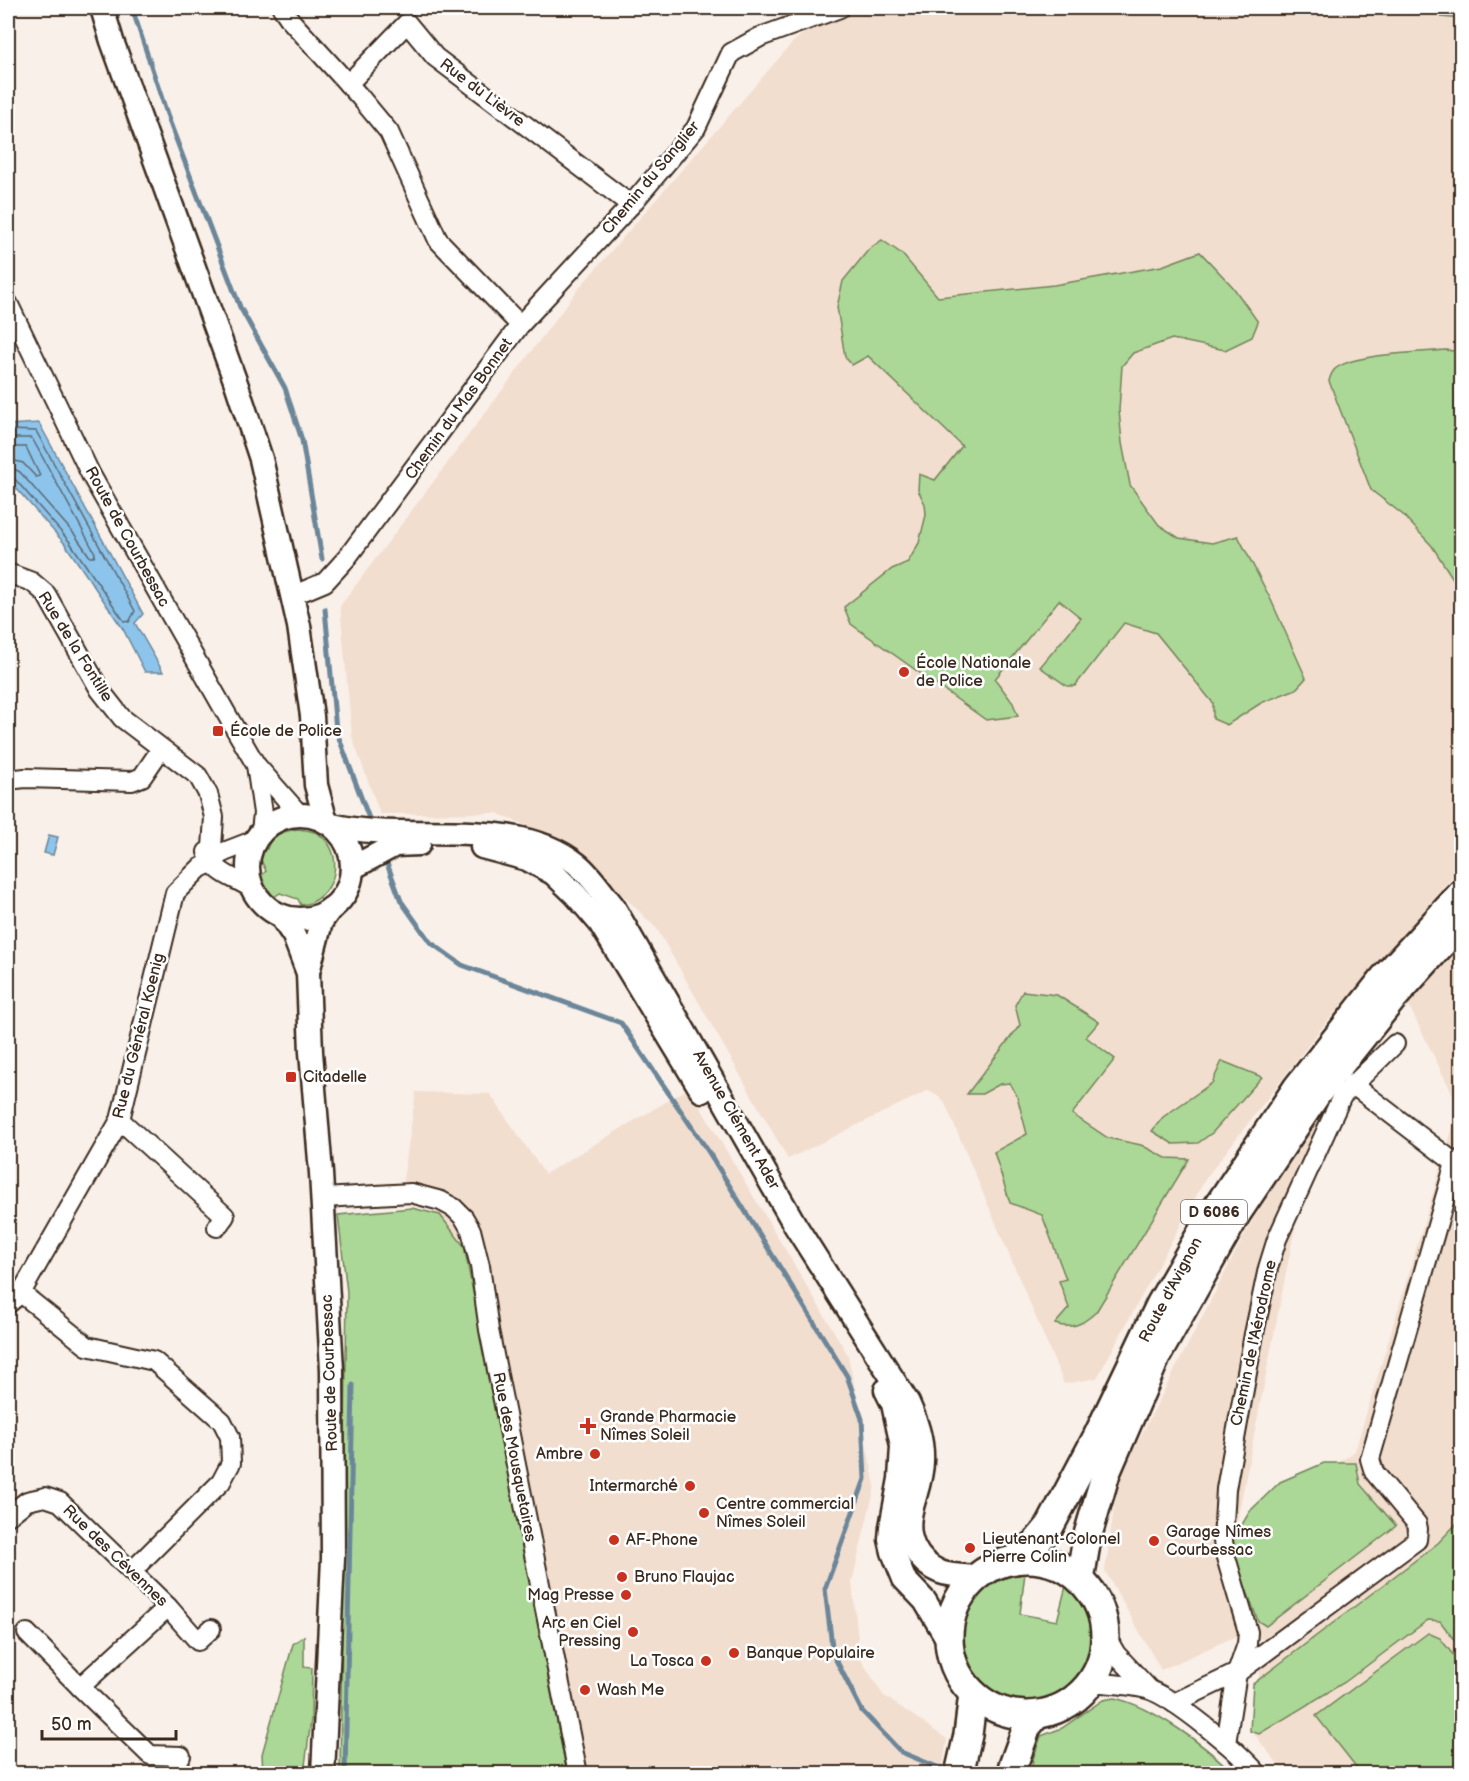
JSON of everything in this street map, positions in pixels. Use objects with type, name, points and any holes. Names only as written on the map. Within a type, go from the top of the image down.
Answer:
[{"type":"main road","name":"Route d'Avignon","points":[[1015,1560],[1035,1544],[1050,1526],[1097,1437],[1160,1305],[1210,1218],[1297,1088],[1385,976],[1461,893]]},
{"type":"main road","name":"Route d'Avignon","points":[[1080,1580],[1086,1538],[1106,1473],[1157,1355],[1238,1213],[1318,1092],[1393,998],[1461,921]]},
{"type":"main road","points":[[1015,1560],[1038,1560],[1061,1567],[1080,1580],[1098,1605],[1103,1619],[1104,1651],[1099,1668],[1080,1695],[1052,1712],[1036,1715],[1005,1712],[990,1706],[973,1694],[960,1679],[952,1660],[948,1640],[950,1622],[955,1605],[964,1590],[977,1577],[995,1566],[1015,1560]]},
{"type":"main road","points":[[959,1773],[968,1735],[973,1694]]},
{"type":"main road","points":[[1011,1773],[1027,1727],[1036,1715]]},
{"type":"street","points":[[102,8],[261,459],[294,595],[312,716],[316,785],[329,824]]},
{"type":"street","name":"Chemin du Mas Bonnet","points":[[282,8],[389,132],[438,240],[520,325],[346,560],[325,582],[294,595]]},
{"type":"street","name":"Chemin du Sanglier","points":[[520,325],[631,205],[696,128],[731,53],[760,37],[840,8]]},
{"type":"street","name":"Rue du Lièvre","points":[[348,84],[406,23],[435,57],[631,205]]},
{"type":"street","name":"Route de Courbessac","points":[[8,303],[91,475],[256,765],[302,815]]},
{"type":"street","name":"Rue de la Fontille","points":[[8,573],[32,582],[46,594],[100,690],[122,718],[198,776],[208,794],[210,805],[200,834],[211,863]]},
{"type":"street","points":[[8,780],[26,777],[132,782],[141,777],[161,749]]},
{"type":"street","name":"Route de Courbessac","points":[[256,765],[263,813],[258,836]]},
{"type":"street","points":[[302,815],[316,785]]},
{"type":"street","points":[[211,863],[221,873],[254,890],[270,909],[280,915],[297,919],[314,916],[330,909],[342,898],[349,884],[352,868],[350,852],[343,837],[329,824],[302,815],[285,817],[272,822],[258,836],[249,856],[248,874],[254,890]]},
{"type":"street","name":"Avenue Clément Ader","points":[[329,824],[361,830],[496,835],[541,844],[578,865],[613,906],[795,1225],[908,1403],[919,1431],[922,1462],[910,1513],[911,1544],[924,1561],[942,1572],[977,1577]]},
{"type":"street","name":"Rue du Général Koenig","points":[[14,1299],[120,1120],[176,893],[201,868],[224,852],[258,836]]},
{"type":"street","name":"Avenue Clément Ader","points":[[352,868],[395,845],[435,843],[474,846],[527,860],[553,873],[576,894],[600,923],[868,1358],[893,1404],[899,1426],[903,1463],[890,1539],[904,1579],[925,1601],[948,1640]]},
{"type":"street","name":"Route de Courbessac","points":[[323,1773],[333,1546],[332,1370],[308,973],[321,922],[330,909]]},
{"type":"street","name":"Route de Courbessac","points":[[280,915],[294,936],[308,973]]},
{"type":"street","name":"Chemin de l'Aérodrome","points":[[1226,1743],[1237,1673],[1247,1644],[1248,1632],[1225,1554],[1224,1503],[1268,1268],[1277,1239],[1342,1096],[1395,1044]]},
{"type":"street","points":[[1174,1703],[1237,1673],[1414,1543],[1418,1535],[1417,1524],[1374,1472],[1370,1459],[1455,1163],[1352,1084]]},
{"type":"street","points":[[120,1120],[225,1216],[217,1227]]},
{"type":"street","name":"Rue des Mousquetaires","points":[[323,1198],[411,1193],[441,1201],[454,1208],[465,1218],[471,1230],[480,1266],[489,1330],[578,1773]]},
{"type":"street","points":[[14,1299],[87,1346],[154,1361],[222,1421],[230,1437],[231,1463],[221,1482],[132,1571]]},
{"type":"street","name":"Rue des Cévennes","points":[[8,1517],[27,1501],[45,1497],[60,1502],[168,1607],[198,1641],[211,1629]]},
{"type":"street","points":[[80,1687],[168,1607]]},
{"type":"street","points":[[27,1633],[150,1755],[181,1756]]},
{"type":"street","points":[[1105,1635],[1116,1654],[1149,1689],[1174,1703],[1226,1743],[1258,1773]]},
{"type":"street","points":[[1090,1682],[1149,1689]]},
{"type":"shaded area","name":"École Nationale de Police","points":[[833,8],[1461,8],[1461,868],[1320,1030],[1206,1178],[1097,1378],[1064,1384],[944,1101],[929,1090],[788,1159],[657,929],[573,846],[497,813],[380,814],[352,737],[340,606],[579,288],[793,42]]},
{"type":"shaded area","points":[[1461,942],[1461,1773],[1285,1773],[1254,1734],[1256,1696],[1264,1639],[1234,1637],[1161,1670],[1105,1571],[1118,1480],[1248,1228],[1317,1116],[1234,1537],[1355,1451],[1459,1107],[1404,996]]},
{"type":"shaded area","points":[[689,1088],[848,1355],[875,1486],[852,1582],[860,1658],[883,1695],[947,1739],[942,1773],[567,1773],[464,1246],[440,1215],[403,1180],[416,1092],[490,1094],[545,1174]]},
{"type":"green space","points":[[1446,8],[1461,8],[1461,19],[1441,17],[1438,12]]},
{"type":"green space","points":[[882,240],[902,254],[938,297],[1054,285],[1162,266],[1200,252],[1233,287],[1258,322],[1252,337],[1225,350],[1172,339],[1133,353],[1122,366],[1119,410],[1122,443],[1130,485],[1159,525],[1179,538],[1212,543],[1238,536],[1271,600],[1306,678],[1296,689],[1261,703],[1227,725],[1213,719],[1213,703],[1156,633],[1124,623],[1075,686],[1067,686],[1040,667],[1081,618],[1059,600],[995,679],[1013,703],[1018,716],[986,720],[851,624],[844,607],[892,569],[908,562],[919,543],[926,515],[925,504],[918,490],[919,474],[935,480],[962,446],[868,356],[852,365],[845,357],[837,307],[843,281],[869,249]]},
{"type":"green space","points":[[1446,350],[1461,352],[1461,591],[1432,546],[1402,514],[1371,490],[1329,381],[1335,369],[1357,360]]},
{"type":"green space","points":[[298,829],[315,832],[325,840],[331,848],[335,868],[329,887],[322,895],[311,903],[301,905],[298,899],[280,893],[274,897],[265,887],[259,871],[263,874],[266,871],[261,860],[264,849],[267,849],[272,840],[283,832]]},
{"type":"green space","points":[[1023,991],[1057,995],[1099,1022],[1086,1037],[1115,1059],[1072,1114],[1108,1138],[1141,1145],[1166,1158],[1189,1159],[1096,1312],[1082,1323],[1072,1326],[1055,1324],[1069,1308],[1059,1281],[1066,1279],[1042,1215],[1010,1203],[994,1152],[1027,1134],[1017,1096],[1010,1083],[1000,1084],[982,1094],[967,1094],[1020,1025],[1015,1005]]},
{"type":"green space","points":[[1222,1061],[1262,1077],[1212,1133],[1198,1143],[1173,1144],[1152,1131],[1163,1117],[1212,1083]]},
{"type":"green space","points":[[412,1208],[440,1215],[464,1246],[567,1773],[340,1773],[347,1292],[338,1215]]},
{"type":"green space","points":[[1324,1463],[1356,1463],[1360,1484],[1396,1526],[1266,1626],[1258,1621],[1230,1545],[1250,1511],[1280,1482]]},
{"type":"green space","points":[[1461,1519],[1461,1649],[1440,1621],[1428,1620],[1345,1682],[1259,1734],[1250,1731],[1253,1684],[1438,1543]]},
{"type":"green space","points":[[1025,1573],[1020,1614],[1057,1621],[1066,1586],[1085,1611],[1091,1638],[1087,1660],[1077,1677],[1054,1696],[1032,1701],[1007,1697],[990,1688],[976,1674],[968,1658],[964,1640],[965,1621],[973,1604],[987,1588],[1000,1580]]},
{"type":"green space","points":[[1428,1633],[1440,1638],[1461,1665],[1461,1773],[1361,1773],[1316,1716]]},
{"type":"green space","points":[[304,1636],[304,1667],[312,1668],[311,1720],[304,1773],[263,1773],[262,1754],[293,1644]]},
{"type":"green space","points":[[1114,1698],[1145,1709],[1177,1728],[1233,1773],[1031,1773],[1041,1736],[1062,1728],[1103,1700]]},
{"type":"water","points":[[39,423],[143,614],[135,623],[163,672],[145,672],[123,629],[65,544],[8,479],[8,425]]},
{"type":"water","points":[[49,835],[58,837],[53,855],[44,853]]},
{"type":"waterway","points":[[132,8],[170,123],[240,307],[285,388],[302,440],[322,559]]},
{"type":"waterway","points":[[325,609],[336,730],[370,821]]},
{"type":"waterway","points":[[386,861],[401,901],[430,942],[462,965],[621,1023],[708,1151],[847,1376],[862,1419],[865,1479],[825,1589],[833,1654],[862,1711],[901,1752],[937,1767]]},
{"type":"waterway","points":[[345,1774],[353,1385]]},
{"type":"place","name":"École Nationale de Police","points":[[904,672]]},
{"type":"place","name":"École de Police","points":[[218,731]]},
{"type":"place","name":"Citadelle","points":[[291,1077]]},
{"type":"place","name":"Grande Pharmacie Nîmes Soleil","points":[[588,1426]]},
{"type":"place","name":"Ambre","points":[[595,1454]]},
{"type":"place","name":"Intermarché","points":[[690,1486]]},
{"type":"place","name":"Centre commercial Nîmes Soleil","points":[[704,1513]]},
{"type":"place","name":"AF-Phone","points":[[614,1540]]},
{"type":"place","name":"Garage Nîmes Courbessac","points":[[1154,1541]]},
{"type":"place","name":"Lieutenant-Colonel Pierre Colin","points":[[970,1548]]},
{"type":"place","name":"Bruno Flaujac","points":[[622,1577]]},
{"type":"place","name":"Mag Presse","points":[[626,1595]]},
{"type":"place","name":"Arc en Ciel Pressing","points":[[633,1632]]},
{"type":"place","name":"Banque Populaire","points":[[734,1653]]},
{"type":"place","name":"La Tosca","points":[[706,1661]]},
{"type":"place","name":"Wash Me","points":[[585,1690]]}]
